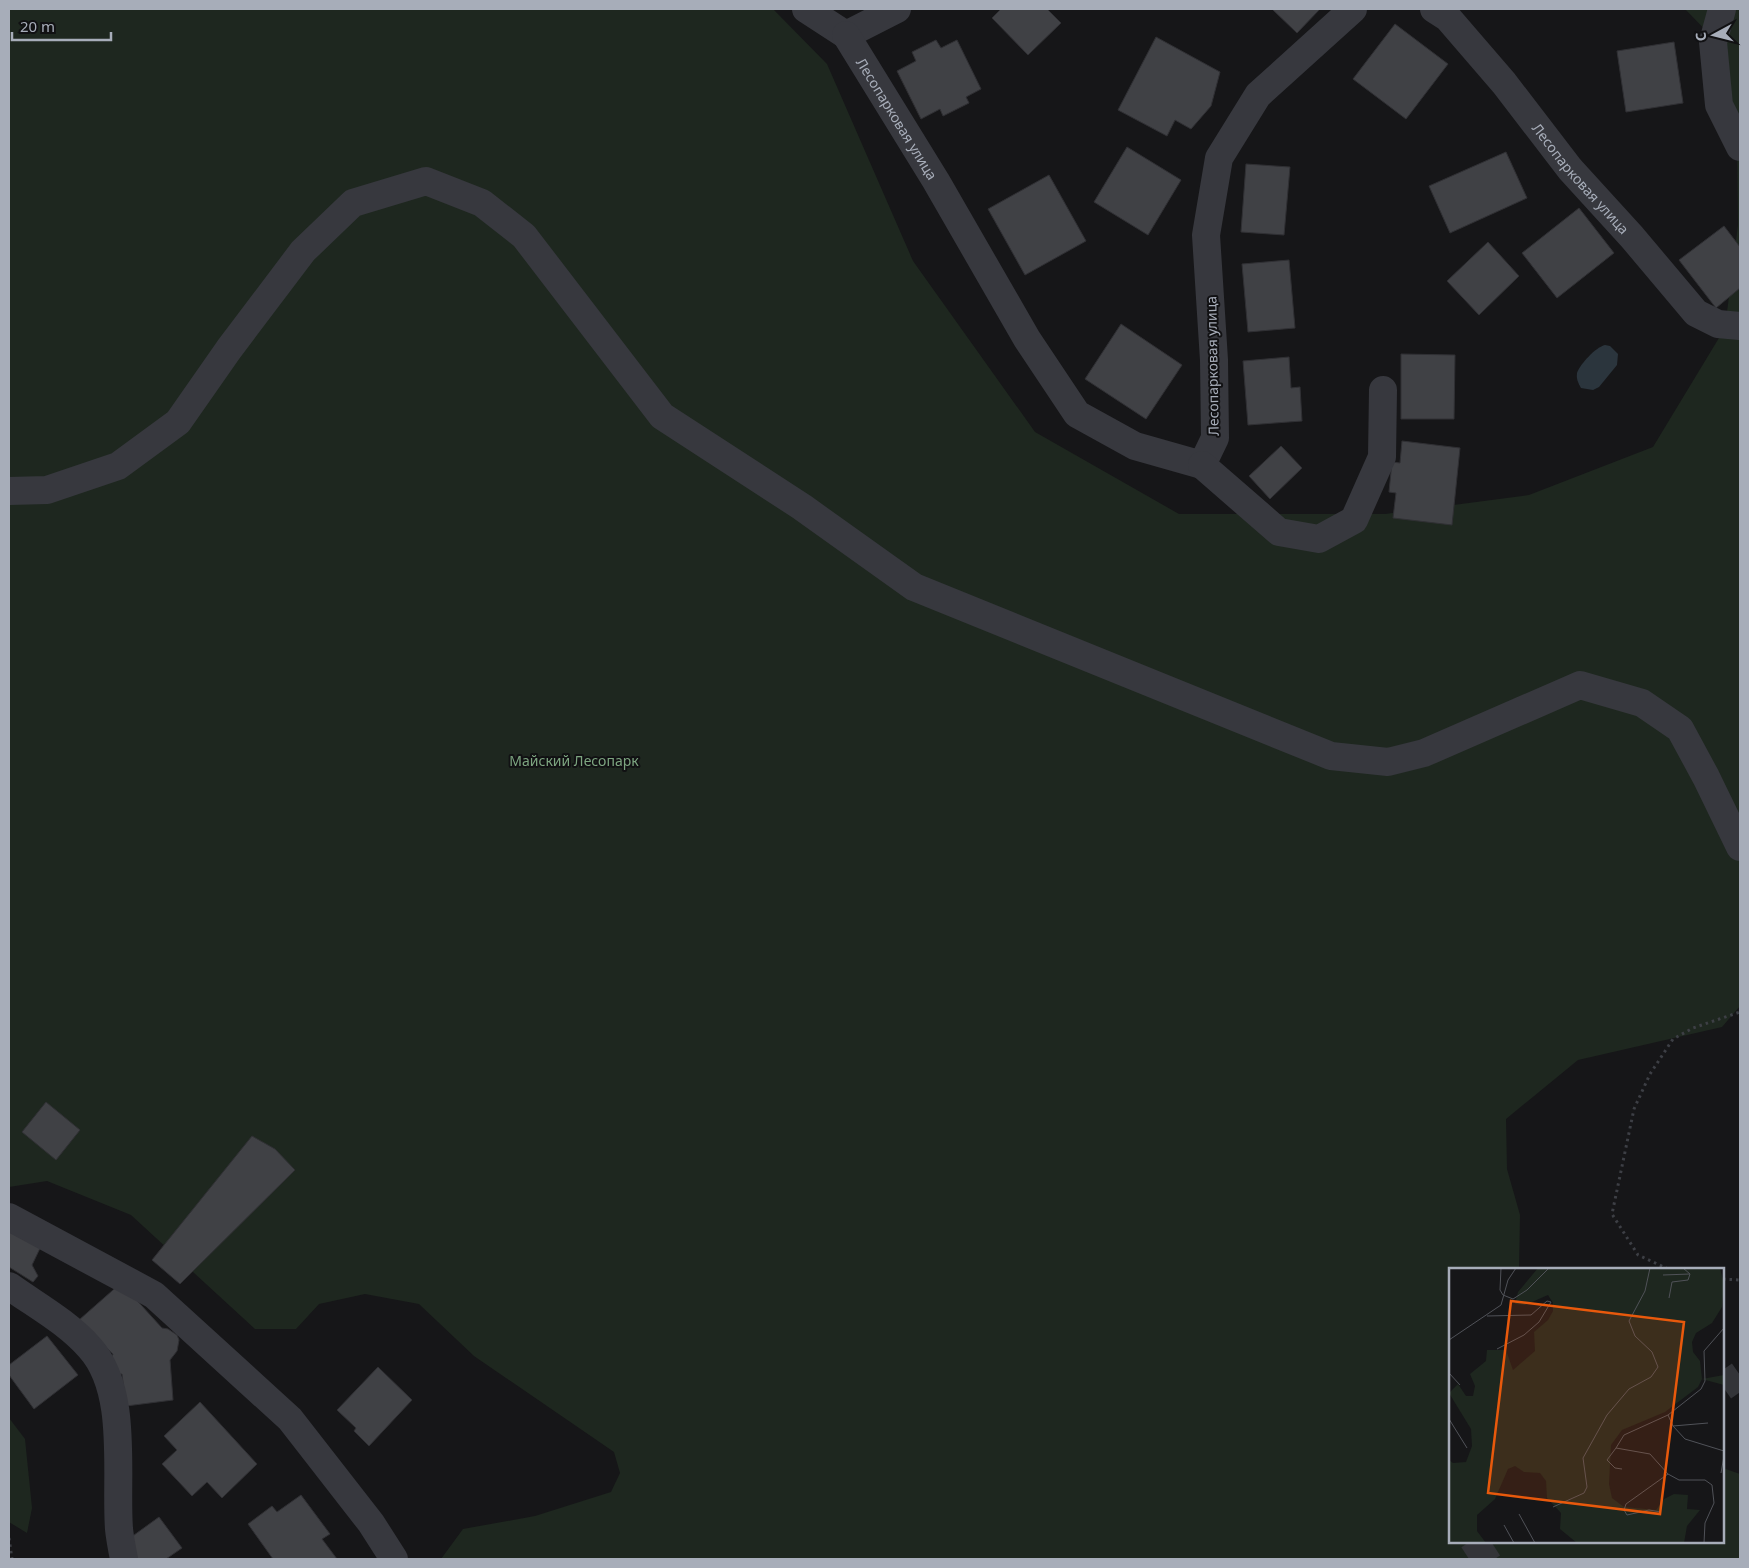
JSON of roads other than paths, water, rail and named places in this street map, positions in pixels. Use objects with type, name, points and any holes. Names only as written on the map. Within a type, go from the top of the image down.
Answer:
[{"type":"street","points":[[806,9],[846,35],[897,9]]},
{"type":"street","name":"Лесопарковая улица","points":[[846,35],[936,181],[1027,339],[1077,414],[1135,446],[1202,465],[1216,438],[1214,360],[1206,235],[1219,158],[1258,95],[1353,9]]},
{"type":"street","name":"Лесопарковая улица","points":[[1434,9],[1448,18],[1473,47],[1504,83],[1570,169],[1632,237],[1696,313],[1718,324],[1740,326]]},
{"type":"street","points":[[1722,9],[1713,42],[1719,105],[1740,147]]},
{"type":"street","points":[[9,491],[47,490],[118,466],[170,428],[178,422],[229,348],[303,251],[353,203],[426,182],[482,203],[524,236],[662,416],[802,507],[914,587],[1331,756],[1388,762],[1424,753],[1580,685],[1642,703],[1680,729],[1706,776],[1740,847]]},
{"type":"street","points":[[1202,465],[1279,532],[1319,539],[1354,520],[1382,457],[1383,390]]},
{"type":"street","points":[[9,1217],[154,1295],[290,1420],[371,1522],[394,1559]]},
{"type":"street","points":[[9,1286],[67,1325],[92,1350],[108,1378],[116,1410],[119,1530],[124,1559]]},
{"type":"tunnel","points":[[1724,1386],[1740,1375]]},
{"type":"tunnel","points":[[1469,1559],[1493,1543]]},
{"type":"park label","name":"Майский Лесопарк","points":[[574,760]]}]
